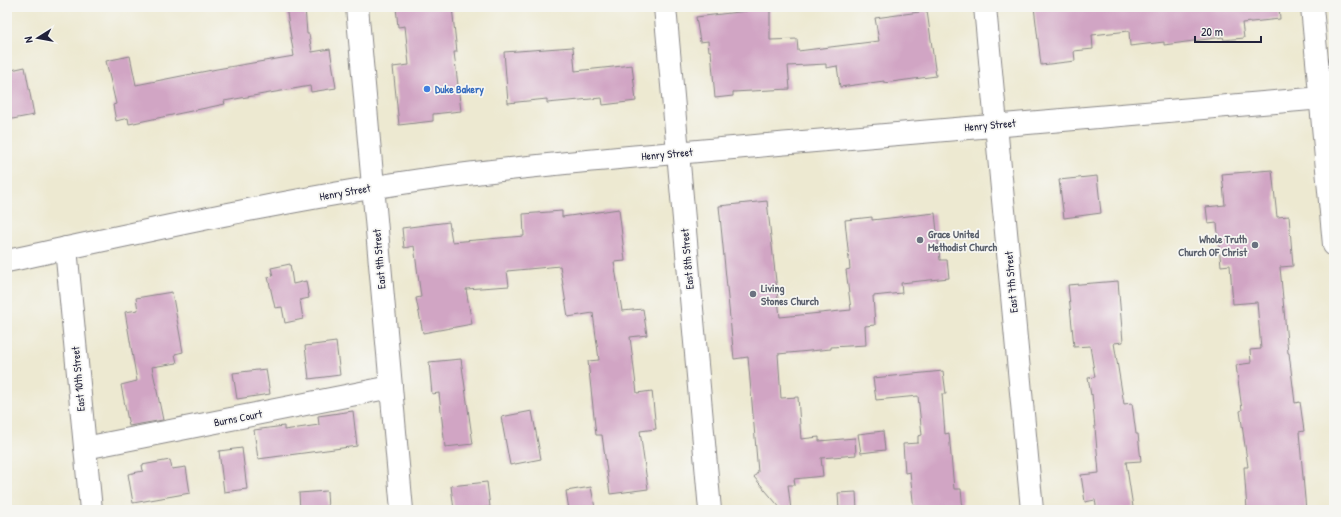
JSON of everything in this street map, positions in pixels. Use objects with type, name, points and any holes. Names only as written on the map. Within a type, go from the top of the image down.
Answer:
[{"type":"street","name":"East 9th Street","points":[[357,7],[402,510]]},
{"type":"street","name":"East 8th Street","points":[[665,7],[710,510]]},
{"type":"street","name":"East 7th Street","points":[[985,7],[1032,510]]},
{"type":"street","points":[[1312,7],[1327,97],[1334,245]]},
{"type":"street","name":"Henry Street","points":[[7,261],[264,207],[373,187],[444,177],[529,167],[678,153],[1327,97]]},
{"type":"street","name":"East 10th Street","points":[[66,248],[91,510]]},
{"type":"street","name":"Burns Court","points":[[85,448],[391,387]]},
{"type":"building","points":[[286,7],[305,7],[307,34],[309,34],[312,52],[330,49],[336,88],[311,92],[310,86],[224,101],[225,104],[129,124],[128,118],[116,121],[113,105],[116,104],[106,61],[130,56],[136,85],[294,56]]},
{"type":"building","points":[[396,7],[452,7],[457,52],[454,52],[461,111],[433,114],[433,121],[399,125],[393,67],[409,65],[405,26],[398,27]]},
{"type":"building","points":[[747,7],[770,7],[770,40],[797,39],[798,51],[879,41],[875,18],[927,11],[936,76],[840,87],[837,66],[826,68],[826,64],[788,66],[790,89],[733,92],[733,96],[715,98],[711,51],[709,51],[708,41],[700,42],[696,17],[747,11]]},
{"type":"building","points":[[1034,7],[1279,7],[1280,19],[1242,23],[1244,38],[1224,40],[1223,37],[1164,45],[1164,42],[1130,46],[1129,31],[1092,35],[1093,49],[1074,51],[1075,61],[1041,65]]},
{"type":"building","points":[[573,47],[575,71],[632,65],[636,101],[603,105],[602,98],[547,103],[547,99],[508,103],[504,52]]},
{"type":"building","points":[[25,67],[34,115],[7,120],[7,71]]},
{"type":"building","points":[[1272,170],[1277,217],[1289,216],[1293,266],[1280,267],[1288,353],[1295,403],[1300,402],[1304,431],[1299,432],[1306,510],[1247,510],[1244,467],[1248,467],[1240,411],[1242,410],[1236,365],[1251,363],[1250,350],[1261,349],[1257,302],[1233,304],[1230,265],[1221,266],[1217,223],[1208,224],[1206,207],[1225,205],[1222,174]]},
{"type":"building","points":[[1097,176],[1101,213],[1064,218],[1059,180]]},
{"type":"building","points":[[767,201],[780,317],[851,310],[846,270],[850,269],[845,220],[872,217],[872,220],[935,213],[940,260],[947,260],[949,278],[901,283],[902,293],[873,296],[875,325],[865,326],[866,345],[831,347],[831,349],[778,354],[781,398],[798,397],[801,439],[819,437],[819,441],[855,438],[856,455],[821,458],[823,476],[794,479],[795,485],[788,485],[791,510],[782,510],[754,477],[758,472],[748,357],[734,359],[719,206]]},
{"type":"building","points":[[619,209],[625,261],[614,262],[622,311],[643,309],[647,335],[630,337],[637,393],[652,391],[656,429],[640,431],[648,489],[610,494],[602,435],[596,435],[588,361],[599,360],[593,313],[568,317],[560,266],[507,271],[509,286],[466,289],[472,324],[423,333],[416,298],[421,297],[414,246],[404,248],[402,228],[449,222],[452,242],[524,236],[523,214],[562,211],[562,217]]},
{"type":"building","points":[[290,264],[293,284],[306,281],[309,298],[300,300],[303,319],[285,323],[282,307],[275,308],[268,277],[273,276],[271,268]]},
{"type":"building","points":[[1118,281],[1123,342],[1114,343],[1124,404],[1132,403],[1141,461],[1126,462],[1133,507],[1097,510],[1095,500],[1085,502],[1081,475],[1099,473],[1092,394],[1091,395],[1088,378],[1095,377],[1090,346],[1074,347],[1068,285]]},
{"type":"building","points":[[172,292],[183,352],[175,354],[177,363],[152,367],[163,420],[129,426],[121,385],[137,381],[125,312],[138,310],[136,298]]},
{"type":"building","points":[[336,342],[340,375],[309,379],[305,346]]},
{"type":"building","points":[[461,359],[473,444],[445,447],[439,393],[432,394],[429,362]]},
{"type":"building","points":[[266,369],[270,394],[237,399],[233,373]]},
{"type":"building","points":[[943,371],[946,394],[942,394],[945,434],[949,433],[954,489],[961,489],[963,510],[914,510],[910,472],[905,473],[903,444],[918,443],[918,436],[922,435],[918,396],[876,400],[873,378]]},
{"type":"building","points":[[353,411],[357,446],[258,459],[254,430],[284,426],[284,430],[319,425],[318,416]]},
{"type":"building","points":[[532,411],[541,459],[510,465],[501,417]]},
{"type":"building","points":[[883,431],[885,450],[861,453],[858,434]]},
{"type":"building","points":[[242,448],[247,489],[224,492],[219,451]]},
{"type":"building","points":[[170,460],[172,469],[186,467],[190,493],[133,503],[128,474],[143,471],[142,465]]},
{"type":"building","points":[[487,482],[490,507],[454,510],[451,486]]},
{"type":"building","points":[[591,487],[595,508],[586,510],[569,510],[566,491]]},
{"type":"building","points":[[327,491],[328,510],[300,510],[299,493]]},
{"type":"building","points":[[856,492],[857,510],[839,510],[838,493]]},
{"type":"place","name":"Duke Bakery","points":[[427,89]]},
{"type":"place","name":"Grace United Methodist Church","points":[[920,240]]},
{"type":"place","name":"Whole Truth Church OF Christ","points":[[1255,245]]},
{"type":"place","name":"Living Stones Church","points":[[753,294]]}]
